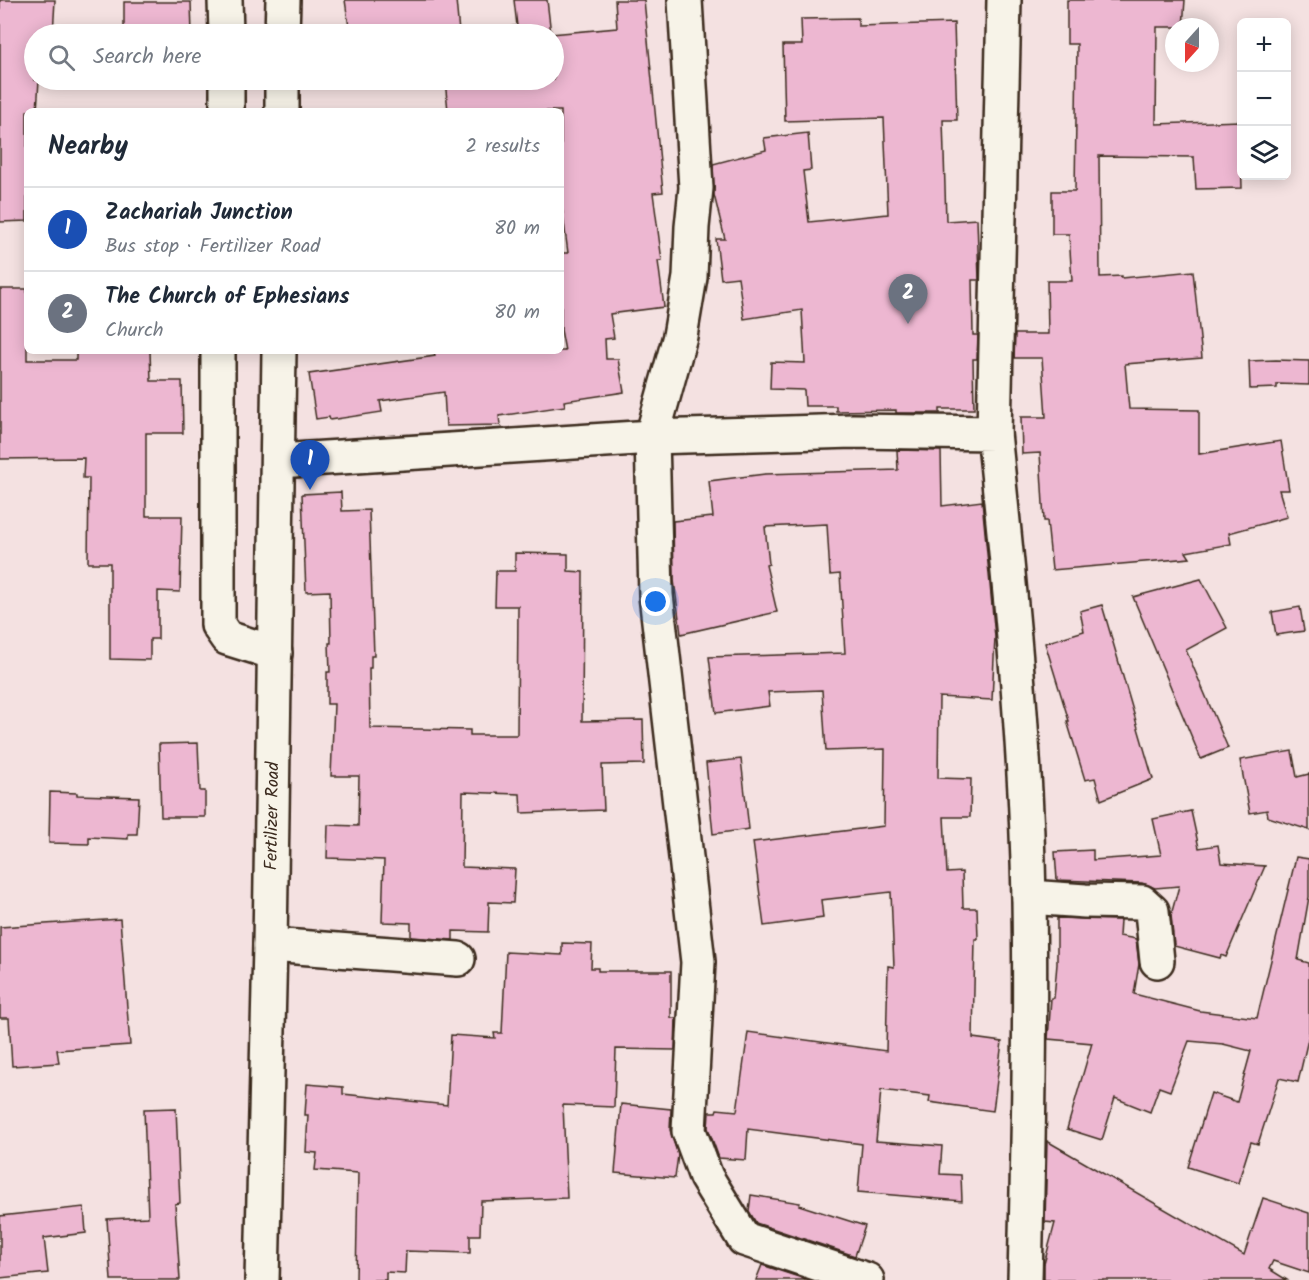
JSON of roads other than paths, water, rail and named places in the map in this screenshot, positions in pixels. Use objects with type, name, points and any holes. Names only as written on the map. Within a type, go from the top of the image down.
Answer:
[{"type":"street","points":[[225,0],[226,24]]},
{"type":"street","points":[[282,24],[283,0]]},
{"type":"street","points":[[686,0],[696,188],[690,277],[680,336],[652,437],[656,596],[698,962],[689,1131],[706,1178],[744,1239],[867,1280]]},
{"type":"street","points":[[1004,0],[994,433],[1017,660],[1029,897],[1029,1072],[1025,1280]]},
{"type":"street","points":[[227,90],[228,108]]},
{"type":"street","points":[[282,90],[282,108]]},
{"type":"street","points":[[218,354],[218,625],[227,638],[275,653]]},
{"type":"street","name":"Fertilizer Road","points":[[262,1280],[270,945],[279,354]]},
{"type":"street","points":[[278,461],[652,437],[853,431],[994,433]]},
{"type":"street","points":[[1029,897],[1142,902],[1152,911],[1157,961]]},
{"type":"street","points":[[270,945],[458,959]]},
{"type":"place","name":"The Church of Ephesians","points":[[908,324]]},
{"type":"place","name":"Zachariah Junction","points":[[310,490]]}]
